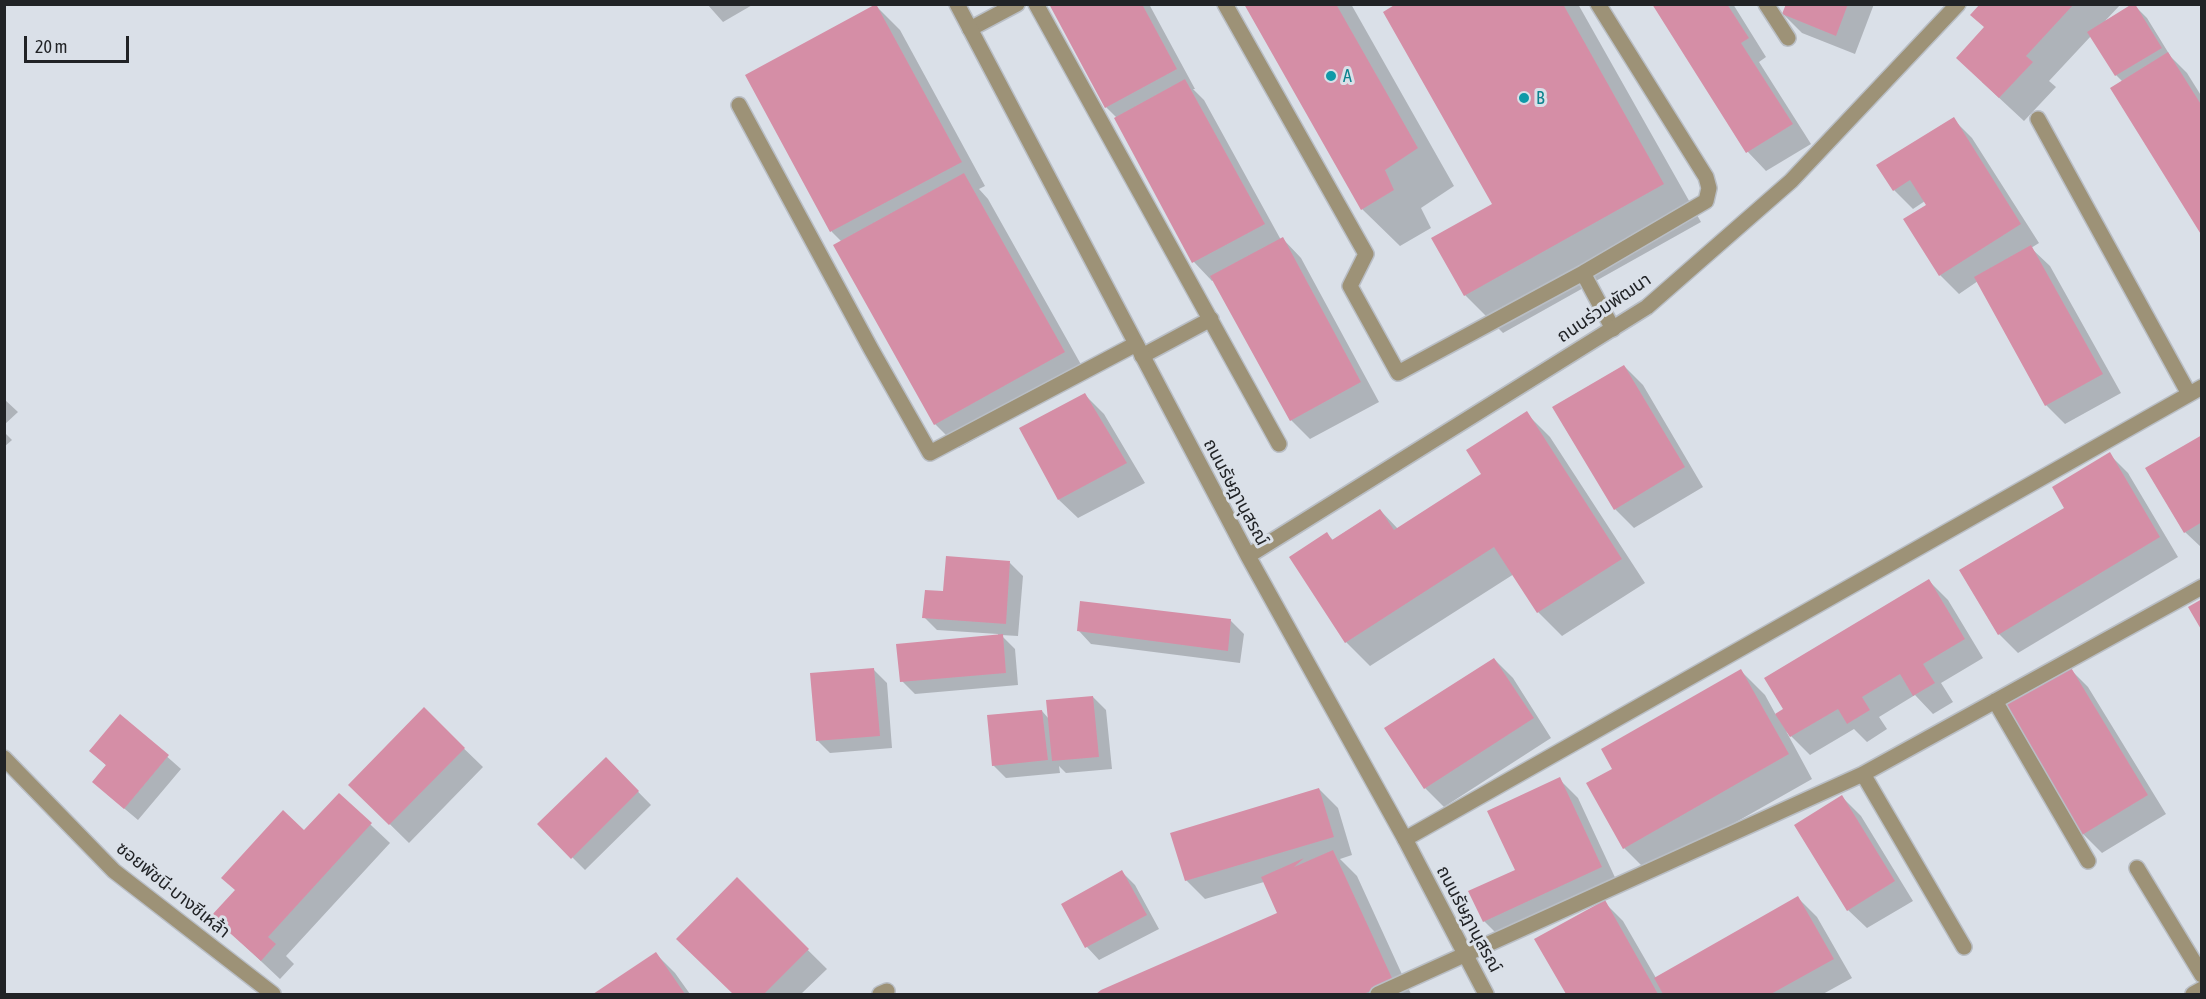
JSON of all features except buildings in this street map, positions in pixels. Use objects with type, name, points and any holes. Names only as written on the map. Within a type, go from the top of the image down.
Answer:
[{"type":"street","name":"ถนนรัษฎานุสรณ์","points":[[957,4],[1248,556],[1405,839],[1486,994]]},
{"type":"street","points":[[970,29],[1017,4]]},
{"type":"street","points":[[1036,4],[1279,444]]},
{"type":"street","points":[[1225,4],[1366,254],[1350,286],[1398,373],[1583,273],[1706,201],[1709,188],[1706,177],[1598,4]]},
{"type":"street","points":[[1766,4],[1788,38]]},
{"type":"street","name":"ถนนร่วมพัฒนา","points":[[1248,556],[1647,307],[1791,181],[1958,4]]},
{"type":"street","points":[[739,105],[930,453],[1139,350],[1211,319]]},
{"type":"street","points":[[1405,839],[2195,391],[2038,119]]},
{"type":"street","points":[[1583,273],[1613,328]]},
{"type":"street","points":[[1378,994],[1863,774],[2202,587]]},
{"type":"street","points":[[1995,701],[2088,861]]},
{"type":"street","name":"ซอยพัชนี-บางชีเหล้า","points":[[4,758],[114,871],[273,994]]},
{"type":"street","points":[[1863,774],[1964,947]]},
{"type":"street","points":[[2137,868],[2202,975]]},
{"type":"street","points":[[2193,994],[2202,989]]},
{"type":"place","name":"A","points":[[1331,76]]},
{"type":"place","name":"B","points":[[1524,98]]}]
